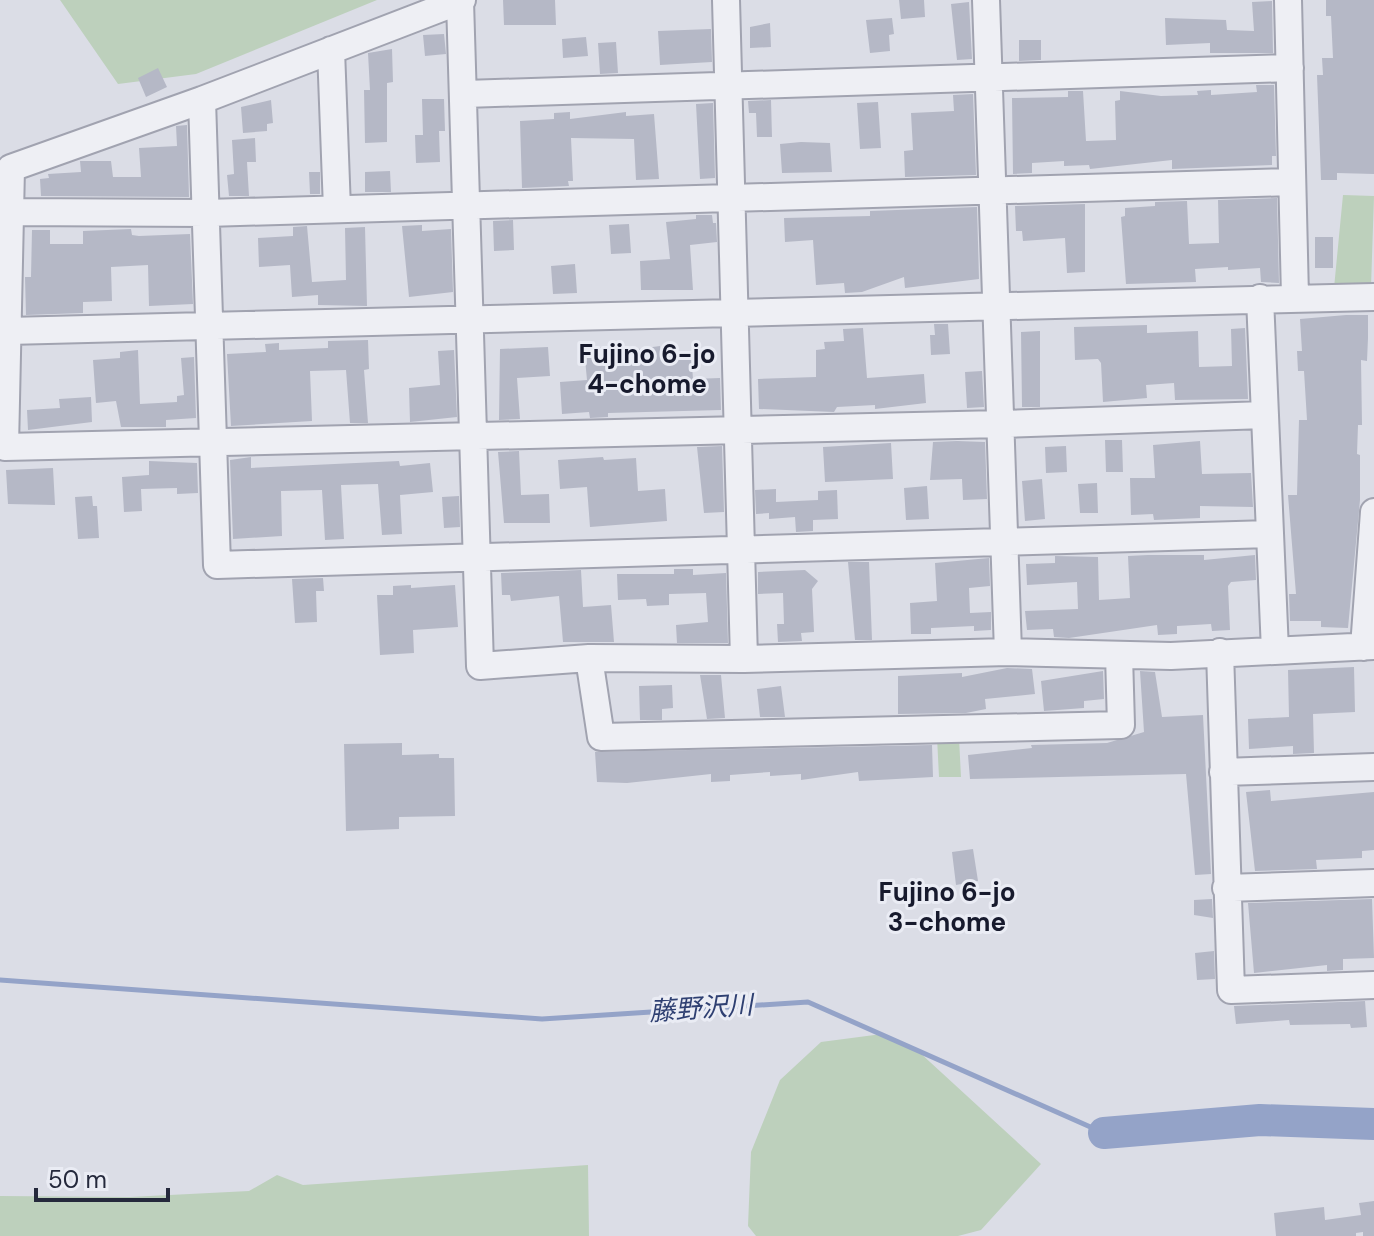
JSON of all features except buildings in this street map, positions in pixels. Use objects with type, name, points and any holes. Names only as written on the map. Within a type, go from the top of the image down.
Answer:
[{"type":"street","points":[[1265,415],[739,431],[475,437],[214,443],[5,447],[11,168],[202,100],[461,0],[472,320],[475,437],[478,556],[480,666],[589,658],[744,659],[1008,652],[1119,655],[1369,646],[1374,512]]},
{"type":"street","points":[[726,0],[744,659]]},
{"type":"street","points":[[986,0],[1008,652]]},
{"type":"street","points":[[1288,0],[1295,297]]},
{"type":"street","points":[[331,50],[337,209]]},
{"type":"street","points":[[465,94],[989,75],[1290,68]]},
{"type":"street","points":[[202,100],[217,565],[1270,534]]},
{"type":"street","points":[[10,212],[207,213],[1292,182]]},
{"type":"street","points":[[8,331],[1374,297]]},
{"type":"street","points":[[1260,298],[1275,651]]},
{"type":"street","points":[[1220,652],[1231,990],[1374,985]]},
{"type":"street","points":[[589,658],[601,737],[1121,725],[1119,655]]},
{"type":"street","points":[[1223,772],[1374,767]]},
{"type":"street","points":[[1226,888],[1374,883]]},
{"type":"green space","points":[[60,0],[377,0],[196,74],[118,84]]},
{"type":"green space","points":[[1343,195],[1374,196],[1371,287],[1334,288]]},
{"type":"green space","points":[[937,737],[959,738],[961,777],[939,777]]},
{"type":"green space","points":[[882,1034],[918,1051],[1041,1164],[981,1230],[958,1236],[756,1236],[748,1226],[751,1152],[780,1080],[821,1042]]},
{"type":"green space","points":[[588,1165],[589,1236],[0,1236],[0,1196],[130,1197],[249,1191],[277,1175],[303,1185]]},
{"type":"waterway","name":"藤野沢川","points":[[0,980],[542,1019],[808,1002],[1104,1133]]},
{"type":"waterway","name":"藤野沢川","points":[[1104,1133],[1260,1120],[1374,1124]]},
{"type":"district","name":"Fujino 6-jo 4-chome","points":[[647,369]]},
{"type":"district","name":"Fujino 6-jo 3-chome","points":[[947,907]]}]
